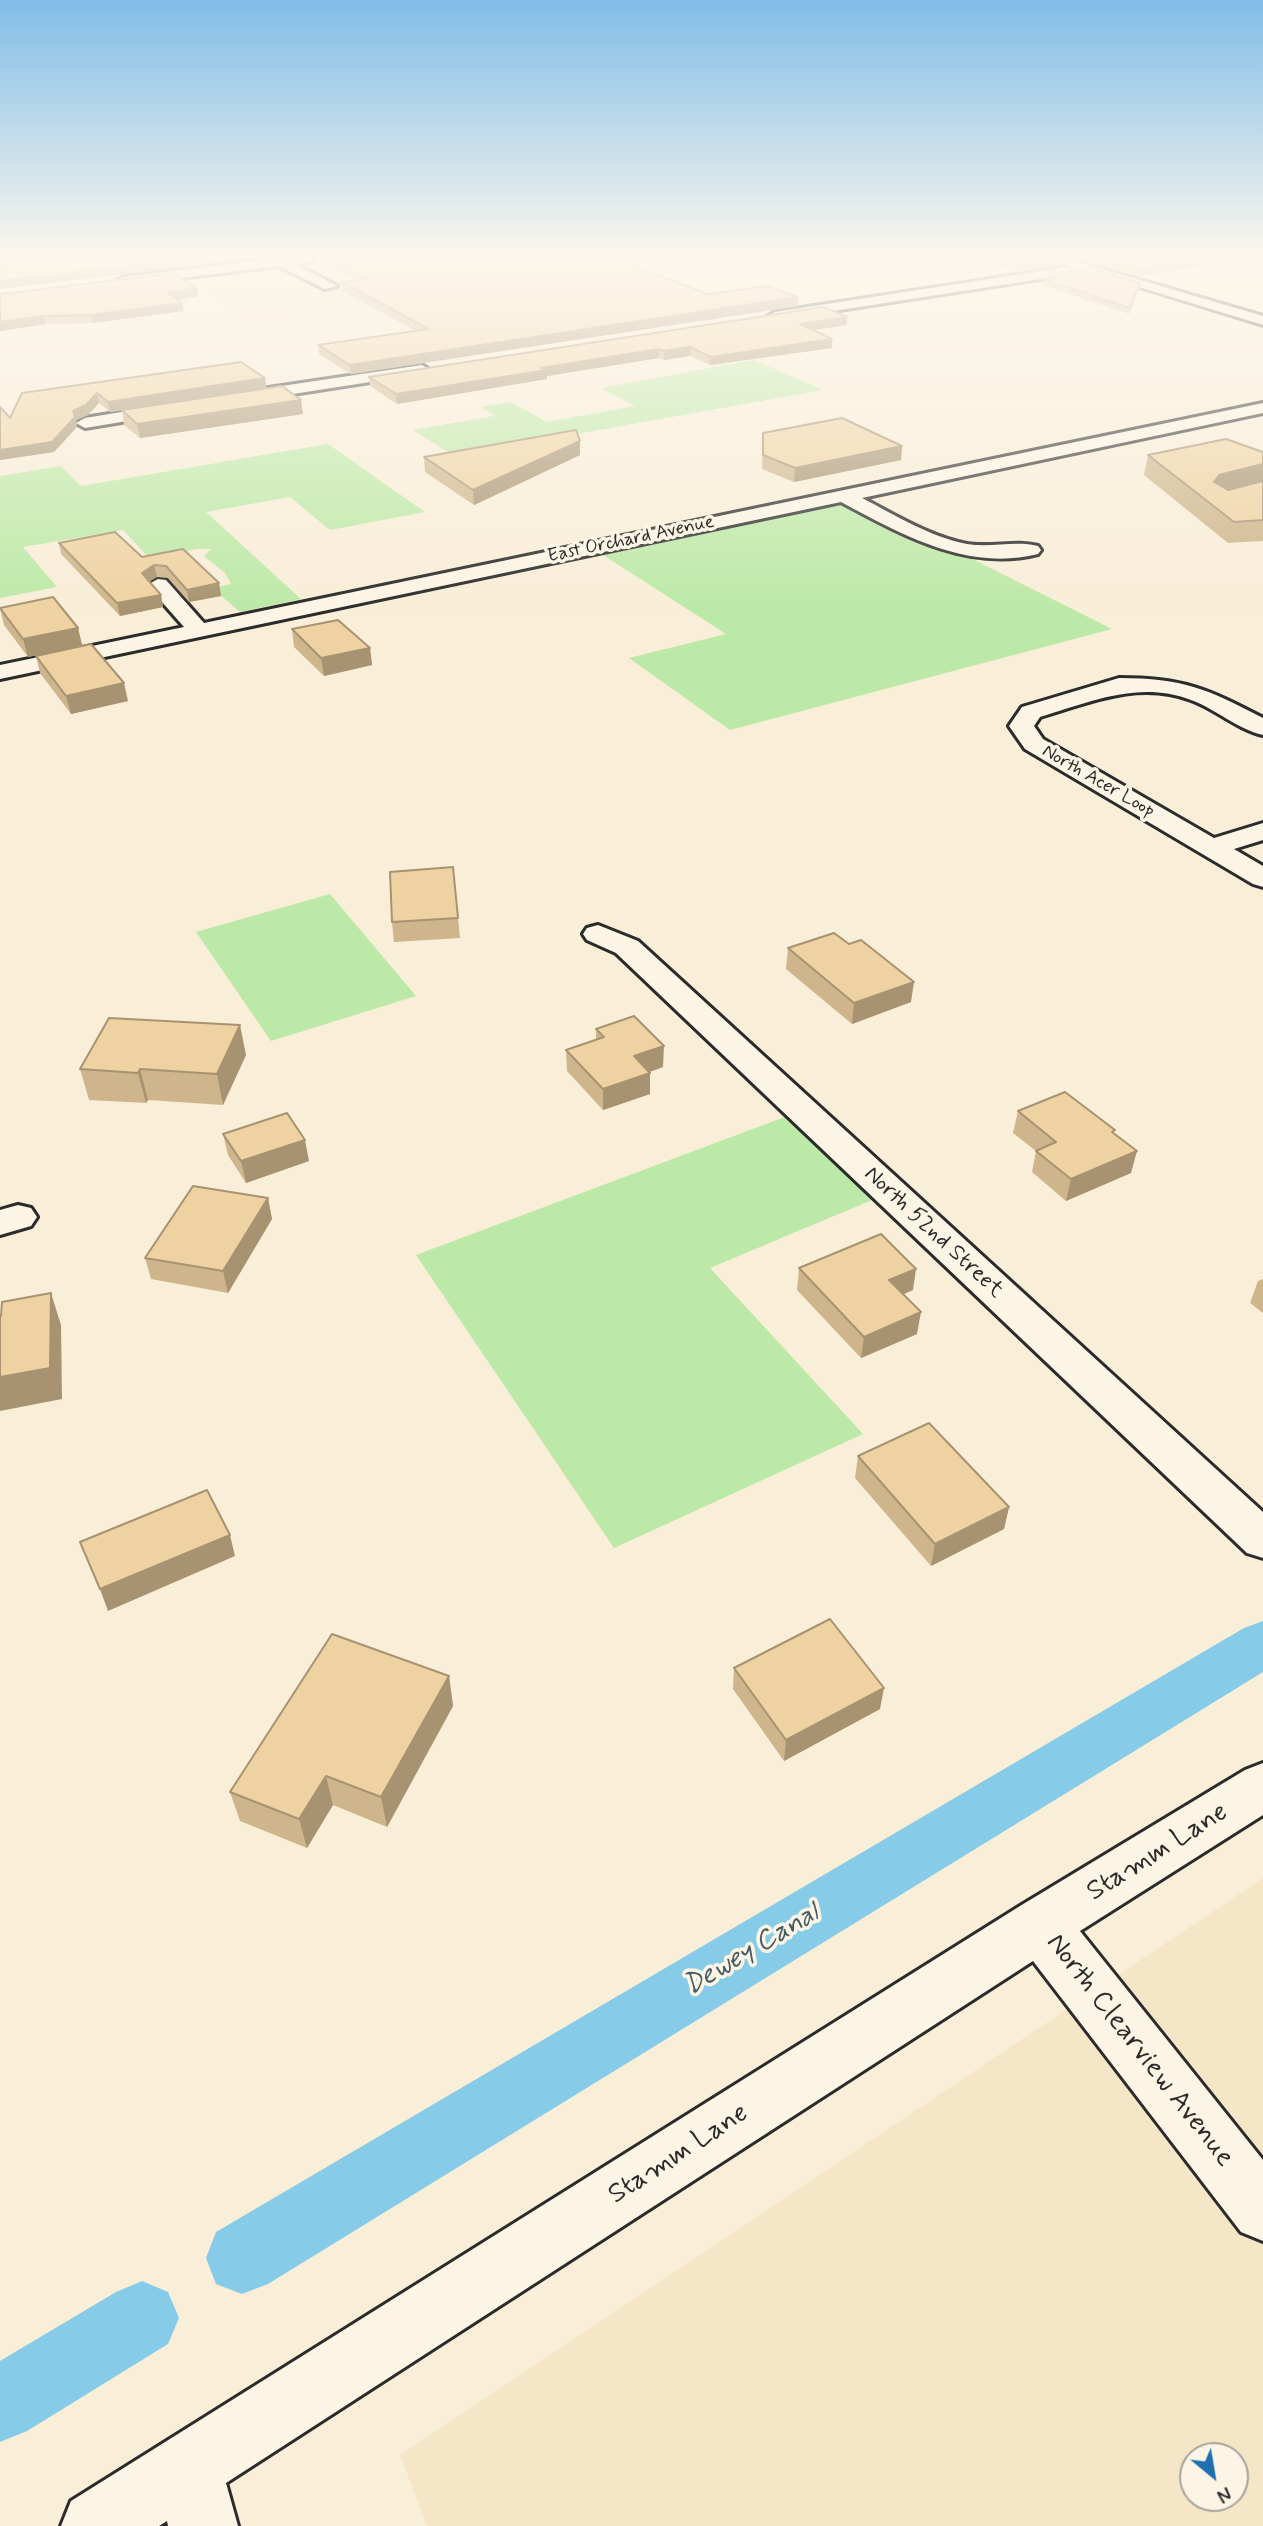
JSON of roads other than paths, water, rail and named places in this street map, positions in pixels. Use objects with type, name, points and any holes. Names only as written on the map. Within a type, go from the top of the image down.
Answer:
[{"type":"street","points":[[214,402],[386,376]]},
{"type":"street","points":[[85,423],[188,406]]},
{"type":"street","name":"East Orchard Avenue","points":[[0,672],[1263,408]]},
{"type":"street","points":[[1172,426],[1211,441]]},
{"type":"street","points":[[842,495],[907,528],[953,547],[986,552],[1031,550]]},
{"type":"street","points":[[158,585],[199,630]]},
{"type":"street","name":"North Acer Loop","points":[[1263,728],[1200,695],[1163,685],[1119,685],[1031,712],[1021,726],[1034,744],[1263,878]]},
{"type":"street","points":[[1211,848],[1263,831]]},
{"type":"street","name":"North 52nd Street","points":[[598,934],[627,947],[1263,1540]]},
{"type":"street","name":"Stamm Lane","points":[[96,2526],[195,2497],[1040,1925],[1263,1787]]},
{"type":"street","name":"North Clearview Avenue","points":[[1040,1925],[1263,2210]]},
{"type":"waterway","name":"Dewey Canal","points":[[242,2258],[1263,1644]]},
{"type":"waterway","name":"Dewey Canal","points":[[0,2404],[142,2318]]}]
